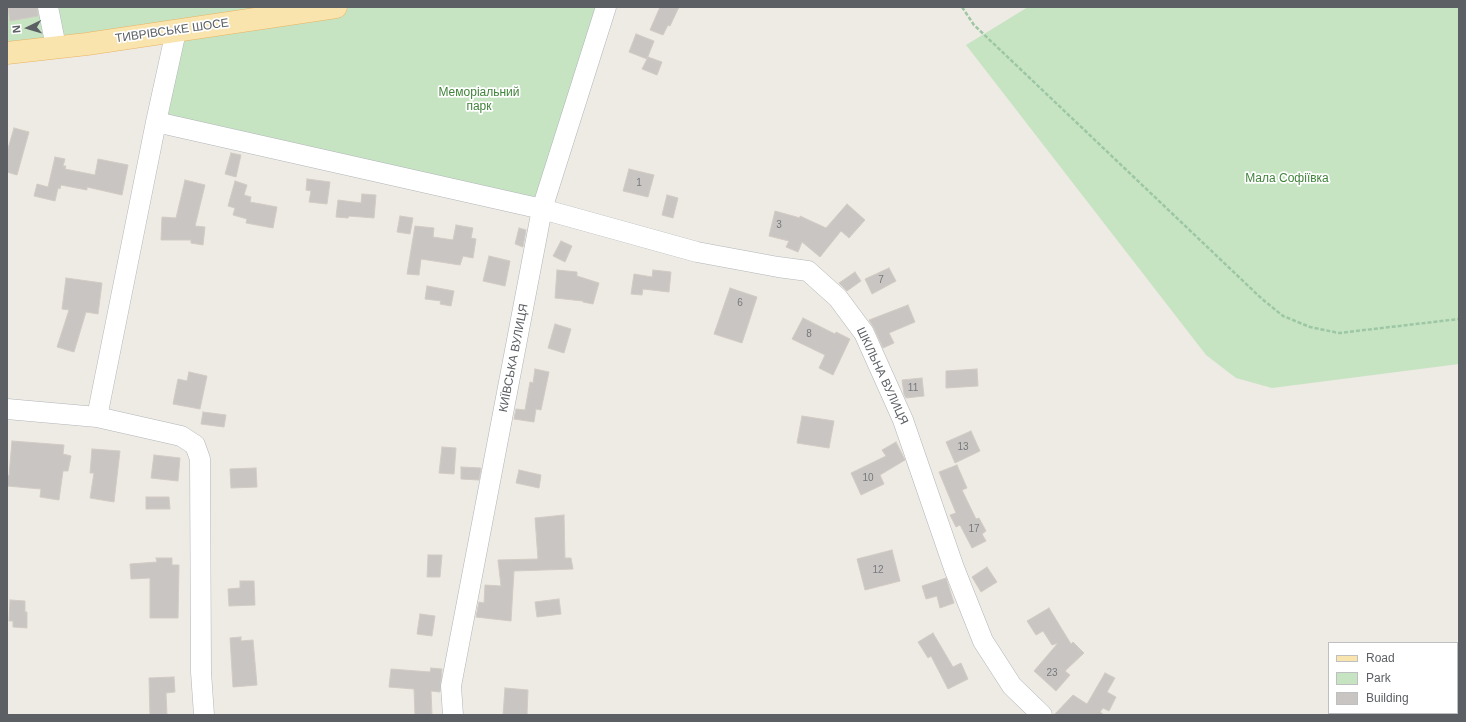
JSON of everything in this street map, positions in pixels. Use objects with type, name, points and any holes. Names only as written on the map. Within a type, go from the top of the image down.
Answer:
[{"type":"main road","name":"ТИВРІВСЬКЕ ШОСЕ","points":[[7,53],[176,31],[336,7]]},
{"type":"street","points":[[48,7],[56,47]]},
{"type":"street","name":"КИЇВСЬКА ВУЛИЦЯ","points":[[453,715],[451,686],[542,209],[606,7]]},
{"type":"street","points":[[97,417],[156,122],[176,31]]},
{"type":"street","name":"ШКІЛЬНА ВУЛИЦЯ","points":[[156,122],[542,209],[697,252],[808,271],[838,298],[864,333],[904,420],[954,568],[983,641],[1012,686],[1042,715]]},
{"type":"street","points":[[7,410],[97,417],[181,436],[196,445],[200,459],[202,672],[204,715]]},
{"type":"path","points":[[962,7],[974,26],[1262,299],[1283,316],[1310,327],[1339,333],[1459,319]]},
{"type":"green space","name":"Меморіальний парк","points":[[7,7],[606,7],[542,209],[156,122],[176,32],[7,53]]},
{"type":"green space","name":"Мала Софіївка","points":[[1028,7],[1459,7],[1459,364],[1272,388],[1236,378],[1206,355],[966,45]]},
{"type":"building","points":[[8,7],[37,7],[38,16],[10,21]]},
{"type":"building","points":[[660,7],[679,7],[670,26],[668,25],[663,35],[650,30]]},
{"type":"building","points":[[636,34],[654,41],[647,59],[629,52]]},
{"type":"building","points":[[648,57],[662,62],[657,75],[642,69]]},
{"type":"building","points":[[14,128],[29,132],[17,175],[7,172],[7,152]]},
{"type":"building","points":[[231,153],[241,155],[236,177],[225,174]]},
{"type":"building","points":[[55,157],[65,159],[63,166],[66,166],[65,169],[95,175],[98,159],[128,165],[122,195],[87,187],[87,190],[61,185],[60,189],[58,188],[55,201],[34,196],[37,184],[48,187]]},
{"type":"building","points":[[629,169],[654,175],[648,197],[623,191]]},
{"type":"building","points":[[307,179],[330,182],[327,204],[309,202],[311,191],[306,190]]},
{"type":"building","points":[[185,180],[205,185],[195,226],[205,227],[203,245],[191,243],[191,240],[161,240],[162,217],[176,218]]},
{"type":"building","points":[[235,181],[247,185],[244,195],[251,197],[250,202],[277,207],[273,228],[246,223],[247,219],[233,215],[235,208],[228,206]]},
{"type":"building","points":[[362,194],[376,195],[374,218],[349,216],[348,218],[336,217],[338,200],[361,203]]},
{"type":"building","points":[[667,195],[678,198],[673,218],[662,215]]},
{"type":"building","points":[[847,204],[865,220],[849,238],[841,231],[820,257],[802,242],[798,252],[786,247],[789,241],[769,236],[775,211],[800,218],[800,216],[826,228]]},
{"type":"building","points":[[400,216],[413,218],[410,234],[397,232]]},
{"type":"building","points":[[456,225],[473,228],[471,238],[476,239],[473,258],[463,256],[460,265],[421,259],[419,275],[407,274],[415,226],[434,228],[433,237],[453,240]]},
{"type":"building","points":[[519,228],[526,230],[523,247],[515,244]]},
{"type":"building","points":[[561,241],[572,246],[565,262],[553,256]]},
{"type":"building","points":[[489,256],[510,261],[505,286],[483,281]]},
{"type":"building","points":[[889,268],[896,281],[872,294],[865,279]]},
{"type":"building","points":[[557,270],[577,272],[577,276],[599,283],[593,304],[583,301],[555,298]]},
{"type":"building","points":[[653,270],[671,272],[669,292],[643,289],[642,295],[631,294],[634,274],[652,277]]},
{"type":"building","points":[[855,272],[861,281],[847,291],[839,283]]},
{"type":"building","points":[[66,278],[102,283],[98,314],[86,312],[74,352],[57,347],[69,310],[62,309]]},
{"type":"building","points":[[427,286],[454,291],[451,306],[440,304],[441,301],[425,299]]},
{"type":"building","points":[[730,288],[757,297],[742,343],[714,334]]},
{"type":"building","points":[[908,305],[915,322],[889,333],[894,343],[883,348],[869,320]]},
{"type":"building","points":[[803,318],[835,334],[836,332],[850,339],[833,375],[819,368],[825,355],[792,339]]},
{"type":"building","points":[[555,324],[571,329],[564,353],[548,348]]},
{"type":"building","points":[[535,369],[549,372],[541,410],[536,409],[534,422],[514,419],[516,409],[525,410],[530,382],[533,383]]},
{"type":"building","points":[[977,369],[978,386],[946,388],[946,371]]},
{"type":"building","points":[[189,372],[207,376],[200,409],[173,404],[178,379],[187,381]]},
{"type":"building","points":[[922,378],[924,396],[906,398],[902,380]]},
{"type":"building","points":[[203,412],[226,415],[224,427],[201,424]]},
{"type":"building","points":[[802,416],[834,421],[829,448],[797,443]]},
{"type":"building","points":[[971,431],[980,451],[955,463],[946,442]]},
{"type":"building","points":[[12,441],[64,445],[63,454],[71,456],[68,471],[63,471],[59,500],[40,497],[41,489],[7,486],[7,475],[9,476]]},
{"type":"building","points":[[896,442],[905,460],[880,475],[884,484],[861,495],[851,473],[886,456],[882,450]]},
{"type":"building","points":[[442,447],[456,448],[454,474],[439,473]]},
{"type":"building","points":[[92,449],[120,451],[114,502],[90,498],[94,473],[90,473]]},
{"type":"building","points":[[154,455],[180,458],[178,481],[151,478]]},
{"type":"building","points":[[957,465],[967,488],[962,490],[976,519],[979,518],[986,531],[982,534],[986,541],[972,548],[960,525],[956,527],[950,515],[956,513],[939,472]]},
{"type":"building","points":[[461,467],[481,468],[479,480],[461,479]]},
{"type":"building","points":[[256,468],[257,487],[231,488],[230,469]]},
{"type":"building","points":[[519,470],[541,475],[539,488],[516,483]]},
{"type":"building","points":[[146,497],[169,497],[170,509],[146,509]]},
{"type":"building","points":[[564,515],[565,558],[571,558],[573,569],[514,571],[511,621],[476,617],[479,602],[484,603],[485,585],[501,586],[498,560],[538,559],[535,518]]},
{"type":"building","points":[[892,550],[900,581],[865,590],[857,559]]},
{"type":"building","points":[[428,555],[442,555],[440,577],[427,577]]},
{"type":"building","points":[[156,558],[172,558],[172,565],[179,565],[178,618],[150,618],[150,578],[131,579],[130,564],[157,562]]},
{"type":"building","points":[[987,567],[997,582],[981,592],[972,577]]},
{"type":"building","points":[[946,578],[954,603],[940,608],[937,596],[926,599],[922,586]]},
{"type":"building","points":[[240,581],[254,581],[255,605],[229,606],[228,589],[240,588]]},
{"type":"building","points":[[559,599],[561,614],[537,617],[535,602]]},
{"type":"building","points":[[10,600],[25,601],[27,628],[13,627],[13,621],[9,621]]},
{"type":"building","points":[[1049,608],[1071,644],[1073,642],[1084,653],[1065,671],[1070,675],[1056,691],[1034,671],[1058,643],[1052,645],[1043,631],[1036,635],[1027,621]]},
{"type":"building","points":[[420,614],[435,616],[432,636],[417,634]]},
{"type":"building","points":[[933,633],[953,667],[961,663],[968,679],[948,689],[931,656],[928,658],[918,642]]},
{"type":"building","points":[[241,637],[241,641],[253,640],[257,685],[233,687],[230,638]]},
{"type":"building","points":[[431,668],[442,669],[440,692],[431,691],[432,715],[415,715],[414,689],[389,687],[391,669],[430,672]]},
{"type":"building","points":[[1105,673],[1115,678],[1107,692],[1116,697],[1109,711],[1103,708],[1100,712],[1104,715],[1054,715],[1073,695],[1087,704]]},
{"type":"building","points":[[174,677],[175,692],[166,693],[167,715],[150,715],[149,678]]},
{"type":"building","points":[[505,688],[528,690],[527,715],[503,715]]}]
